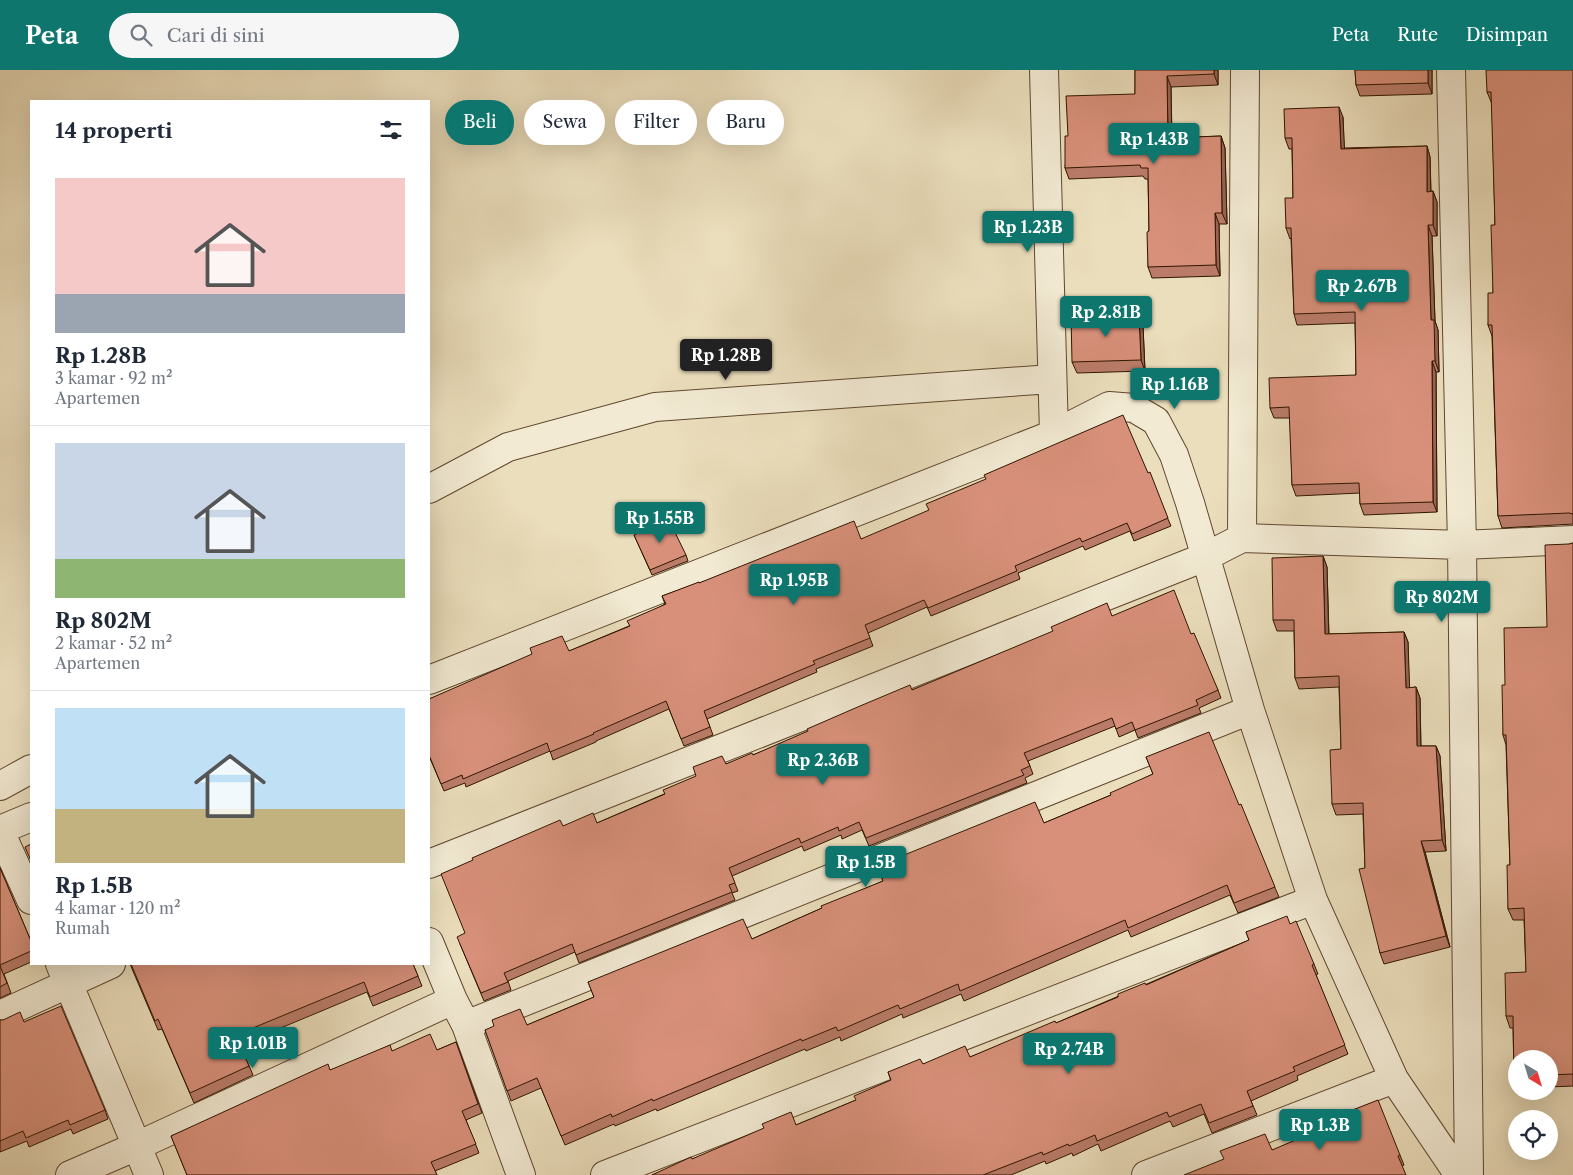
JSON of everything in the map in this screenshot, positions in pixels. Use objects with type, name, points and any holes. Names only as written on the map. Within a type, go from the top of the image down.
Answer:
[{"type":"street","points":[[1044,70],[1054,434]]},
{"type":"street","points":[[1242,538],[1245,70]]},
{"type":"street","points":[[1451,70],[1462,545],[1469,1175]]},
{"type":"street","points":[[430,489],[508,447],[655,407],[1052,379]]},
{"type":"street","points":[[430,680],[1054,434],[1109,406],[1134,408],[1156,421],[1174,455],[1190,503],[1250,710],[1313,900],[1394,1079],[1459,1175]]},
{"type":"street","points":[[430,864],[1205,557],[1242,538],[1462,545],[1573,540]]},
{"type":"street","points":[[466,1025],[1250,710]]},
{"type":"street","points":[[0,786],[30,770]]},
{"type":"street","points":[[30,817],[0,831],[30,898]]},
{"type":"street","points":[[605,1175],[1313,900]]},
{"type":"street","points":[[430,944],[453,1000],[466,1025],[521,1175]]},
{"type":"street","points":[[0,1015],[65,974],[107,965]]},
{"type":"street","points":[[65,974],[149,1175]]},
{"type":"street","points":[[70,1175],[453,1000]]},
{"type":"street","points":[[1146,1175],[1394,1079]]},
{"type":"building","points":[[1135,70],[1214,70],[1214,74],[1167,76],[1168,138],[1221,136],[1222,213],[1215,213],[1216,265],[1148,267],[1148,168],[1141,168],[1140,165],[1065,168],[1065,136],[1068,136],[1066,96],[1135,94]]},
{"type":"building","points":[[1355,70],[1428,70],[1428,83],[1356,85]]},
{"type":"building","points":[[1486,70],[1573,70],[1573,514],[1498,516],[1492,325],[1488,325],[1488,293],[1493,293],[1491,225],[1495,225],[1491,92],[1487,92]]},
{"type":"building","points":[[1339,107],[1341,149],[1427,146],[1427,192],[1433,191],[1433,225],[1428,225],[1431,320],[1434,320],[1435,361],[1432,361],[1433,502],[1360,504],[1359,483],[1292,485],[1289,407],[1270,408],[1269,378],[1356,375],[1355,312],[1294,314],[1291,228],[1286,228],[1285,198],[1293,198],[1292,138],[1285,138],[1284,109]]},
{"type":"building","points":[[1139,315],[1141,360],[1072,362],[1071,316]]},
{"type":"building","points":[[1123,415],[1148,473],[1150,472],[1168,518],[1132,534],[1127,523],[1082,542],[1080,538],[1015,566],[1017,571],[928,608],[924,600],[865,625],[870,638],[813,661],[815,664],[704,711],[710,727],[681,739],[666,701],[550,752],[547,743],[463,779],[462,775],[441,784],[430,757],[430,699],[532,654],[530,648],[562,636],[569,651],[630,626],[627,621],[666,604],[662,596],[854,521],[861,539],[929,510],[926,504],[986,479],[984,475]]},
{"type":"building","points":[[668,518],[686,555],[650,570],[634,535]]},
{"type":"building","points":[[1573,543],[1573,1074],[1558,1075],[1558,1050],[1514,1050],[1513,1016],[1506,1016],[1505,973],[1526,972],[1524,908],[1508,909],[1507,865],[1510,865],[1506,735],[1503,735],[1502,685],[1505,685],[1504,628],[1547,627],[1545,545]]},
{"type":"building","points":[[1323,556],[1325,634],[1404,632],[1406,688],[1416,687],[1417,746],[1436,746],[1442,840],[1421,841],[1446,936],[1380,953],[1359,869],[1365,868],[1363,803],[1332,804],[1330,750],[1341,749],[1339,676],[1295,678],[1294,620],[1273,620],[1272,558]]},
{"type":"building","points":[[1174,590],[1191,634],[1194,633],[1218,690],[1196,700],[1198,705],[1135,730],[1132,722],[1116,729],[1112,718],[1024,753],[1030,766],[1021,770],[1024,775],[866,838],[859,822],[839,831],[838,827],[801,843],[799,838],[729,868],[735,883],[729,885],[732,892],[576,955],[572,944],[504,973],[508,982],[481,993],[457,937],[465,933],[441,874],[473,860],[472,858],[560,820],[563,826],[593,813],[597,823],[665,794],[663,790],[696,776],[693,767],[722,756],[726,764],[752,753],[753,755],[808,731],[807,729],[910,685],[912,690],[1053,631],[1051,627],[1107,603],[1112,616]]},
{"type":"building","points":[[1209,732],[1275,887],[1234,903],[1227,885],[1128,928],[1125,920],[960,991],[958,984],[900,1009],[898,1005],[838,1031],[836,1027],[802,1041],[801,1039],[653,1101],[652,1099],[612,1117],[611,1114],[561,1136],[537,1078],[507,1091],[485,1030],[494,1026],[492,1020],[520,1009],[527,1025],[594,997],[588,982],[743,919],[752,939],[822,908],[821,906],[883,881],[877,866],[1035,802],[1044,823],[1111,795],[1110,793],[1153,774],[1146,757]]},
{"type":"building","points":[[30,844],[30,859],[25,847]]},
{"type":"building","points":[[0,868],[30,939],[30,951],[0,965]]},
{"type":"building","points":[[1287,916],[1290,924],[1296,921],[1345,1045],[1293,1067],[1295,1071],[1247,1091],[1253,1106],[1209,1123],[1201,1104],[1169,1117],[1167,1112],[1097,1141],[1095,1135],[1043,1155],[1042,1152],[983,1175],[652,1175],[691,1157],[692,1159],[764,1128],[762,1124],[791,1112],[796,1125],[856,1100],[854,1096],[891,1080],[888,1072],[920,1059],[923,1064],[965,1046],[970,1057],[1055,1021],[1056,1023],[1118,997],[1118,994],[1145,983],[1146,985],[1249,940],[1246,932]]},
{"type":"building","points":[[131,965],[413,965],[418,976],[370,997],[364,982],[236,1035],[249,1066],[190,1093],[158,1019],[155,1021]]},
{"type":"building","points":[[0,966],[7,983],[0,987]]},
{"type":"building","points":[[61,1006],[105,1110],[70,1125],[68,1120],[26,1138],[23,1131],[0,1141],[0,1020],[20,1012],[24,1022]]},
{"type":"building","points":[[430,1034],[437,1050],[456,1042],[478,1104],[462,1111],[476,1144],[431,1162],[437,1175],[187,1175],[171,1136],[328,1064],[330,1070],[390,1045],[392,1051]]},
{"type":"building","points":[[1378,1100],[1406,1175],[1184,1175],[1224,1159],[1220,1151],[1265,1134],[1272,1150],[1352,1116],[1350,1111]]}]
